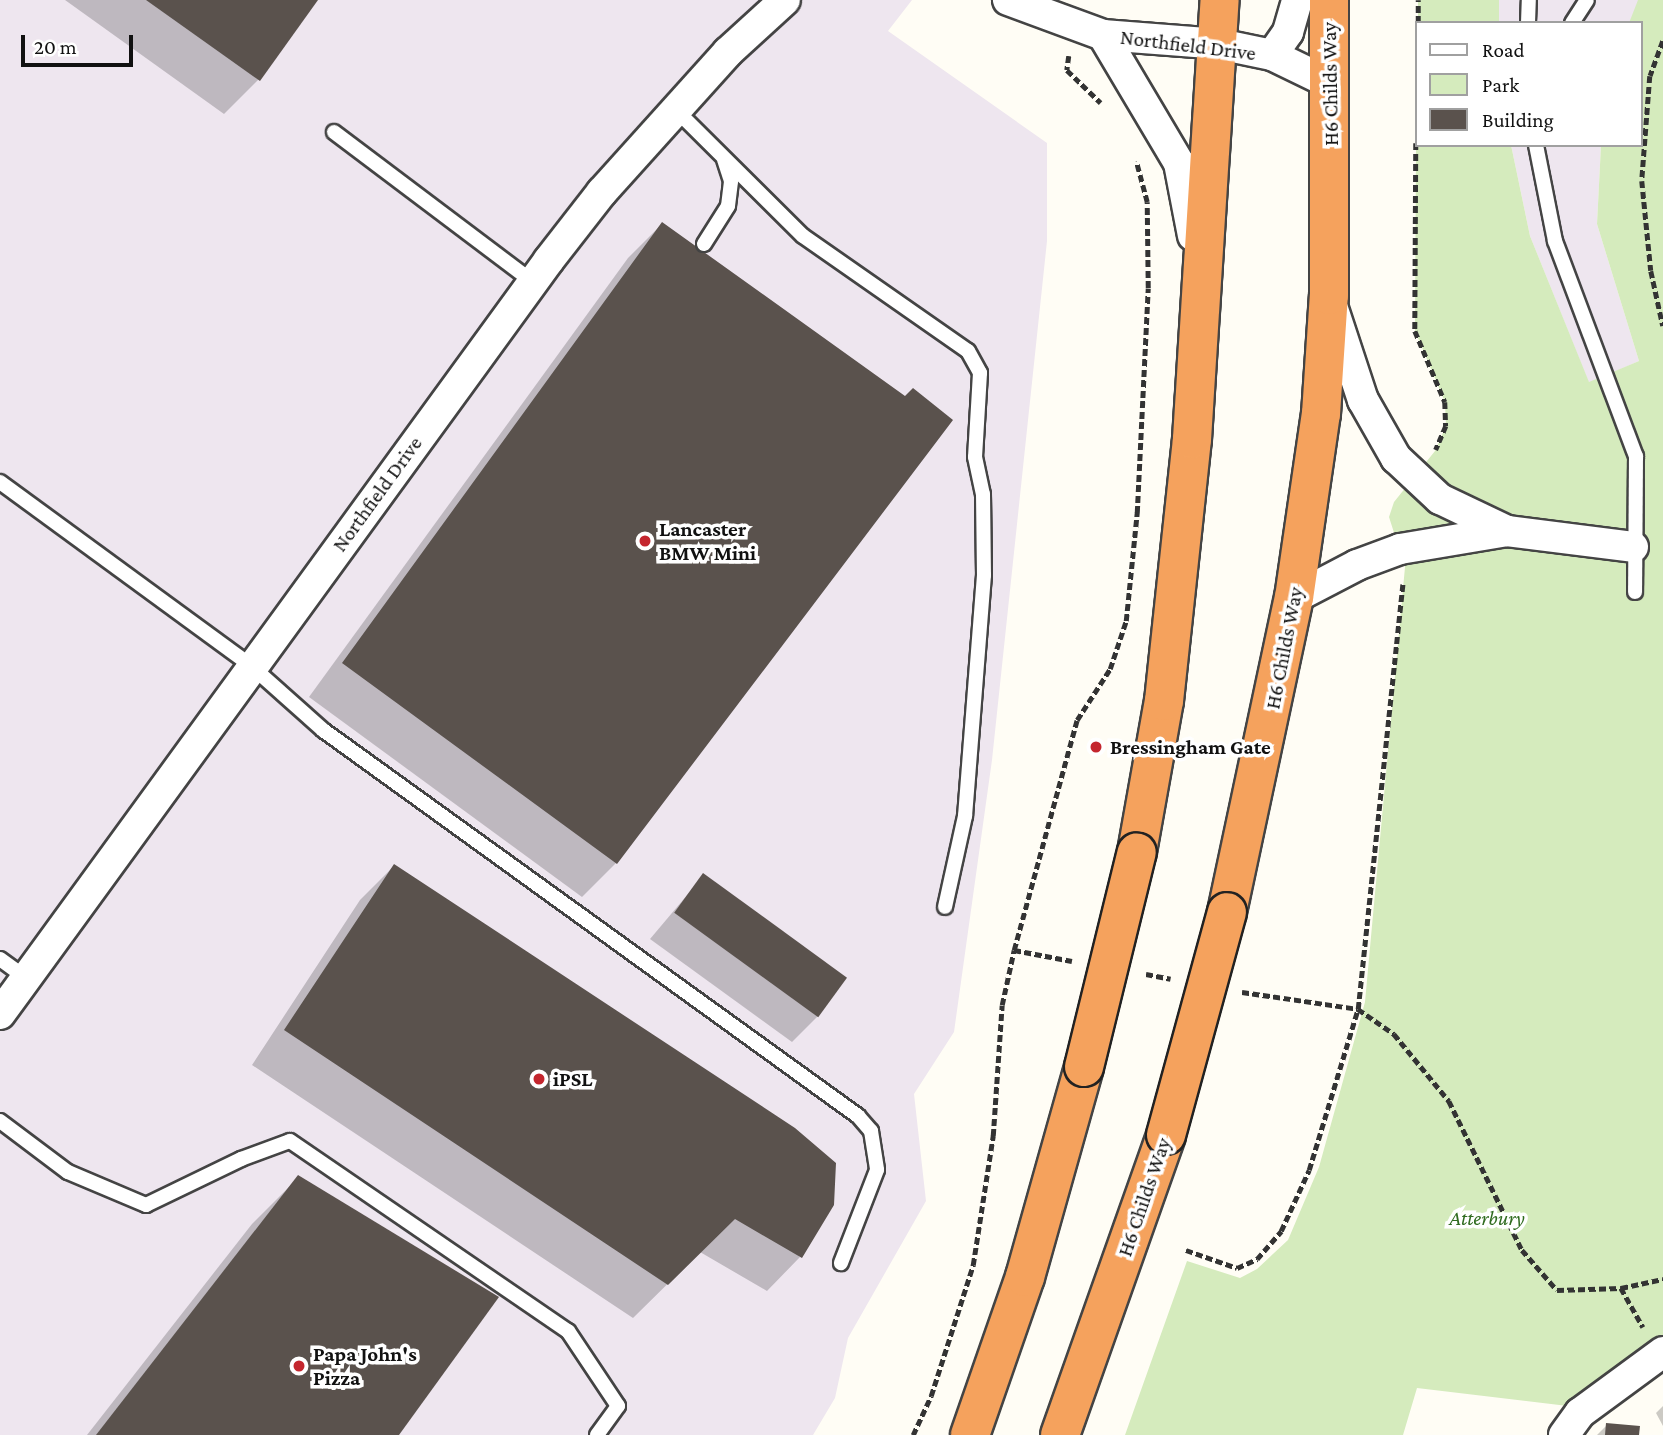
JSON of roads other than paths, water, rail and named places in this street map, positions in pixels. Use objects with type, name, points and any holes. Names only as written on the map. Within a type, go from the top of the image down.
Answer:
[{"type":"highway","points":[[970,1435],[1025,1277],[1084,1067],[1137,852],[1177,598],[1219,44],[1220,0]]},
{"type":"highway","name":"H6 Childs Way","points":[[1060,1435],[1166,1135],[1227,912],[1294,598],[1321,414],[1329,295],[1332,84],[1329,0]]},
{"type":"street","name":"Northfield Drive","points":[[0,1014],[250,665],[602,192],[728,52],[785,0]]},
{"type":"street","name":"Northfield Drive","points":[[1008,0],[1072,27],[1103,35],[1219,44],[1272,55],[1332,84]]},
{"type":"street","name":"Northfield Drive","points":[[1272,55],[1288,32],[1297,0]]},
{"type":"street","name":"Northfield Drive","points":[[1103,35],[1179,163],[1189,202],[1196,267],[1197,337]]},
{"type":"street","points":[[1329,295],[1363,400],[1396,457],[1440,499],[1507,531]]},
{"type":"street","points":[[1294,598],[1357,565],[1400,549],[1507,531],[1633,547]]},
{"type":"street","points":[[1564,1435],[1580,1413],[1660,1353]]},
{"type":"lane","points":[[1528,21],[1529,0]]},
{"type":"lane","points":[[1573,21],[1587,0]]},
{"type":"lane","points":[[677,111],[803,236],[968,351],[981,373],[975,457],[983,494],[984,575],[965,816],[945,907]]},
{"type":"lane","points":[[334,132],[533,282]]},
{"type":"lane","points":[[1536,147],[1555,241],[1636,456],[1633,547],[1635,592]]},
{"type":"lane","points":[[704,244],[728,206],[731,181],[722,156]]},
{"type":"lane","points":[[0,482],[250,665],[323,730],[858,1116],[871,1132],[877,1170],[841,1264]]},
{"type":"lane","points":[[0,959],[25,977]]},
{"type":"lane","points":[[0,1121],[68,1172],[146,1205],[241,1159],[290,1141],[568,1331],[618,1406],[597,1435]]},
{"type":"place","name":"Lancaster BMW Mini","points":[[645,541]]},
{"type":"place","name":"Bressingham Gate","points":[[1096,747]]},
{"type":"place","name":"iPSL","points":[[539,1079]]},
{"type":"place","name":"Papa John's Pizza","points":[[299,1366]]},
{"type":"park label","name":"Atterbury","points":[[1487,1218]]}]
